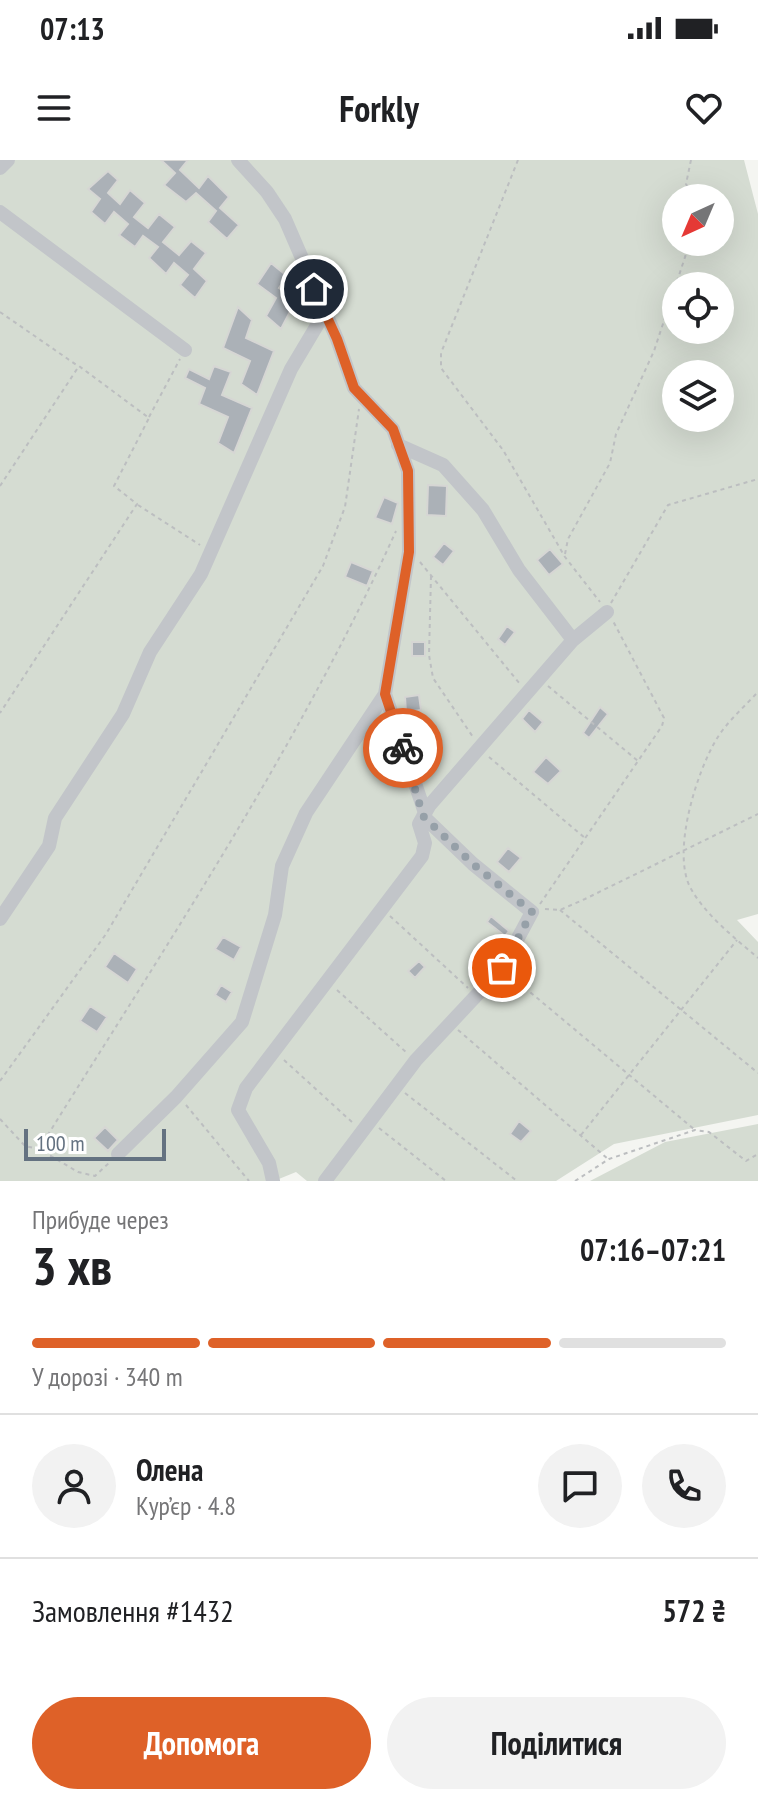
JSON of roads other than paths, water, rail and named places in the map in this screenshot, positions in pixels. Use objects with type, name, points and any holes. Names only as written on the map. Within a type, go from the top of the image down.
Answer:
[{"type":"street","points":[[0,168],[8,160]]},
{"type":"street","points":[[118,1154],[176,1097],[242,1022],[275,915],[282,866],[306,813],[385,694],[409,552],[408,471],[393,429],[354,388],[325,312],[277,206],[238,160]]},
{"type":"street","points":[[0,212],[185,350]]},
{"type":"street","points":[[0,919],[49,846],[55,818],[123,714],[150,652],[201,574],[291,369],[325,312]]},
{"type":"street","points":[[398,445],[443,465],[483,510],[519,570],[573,640]]},
{"type":"street","points":[[273,1181],[269,1163],[238,1110],[246,1088],[422,856],[425,843],[419,824],[424,815],[526,691],[541,680],[573,640],[607,612]]},
{"type":"street","points":[[325,1181],[416,1060],[502,968],[532,912],[473,864],[424,815],[385,694]]}]
